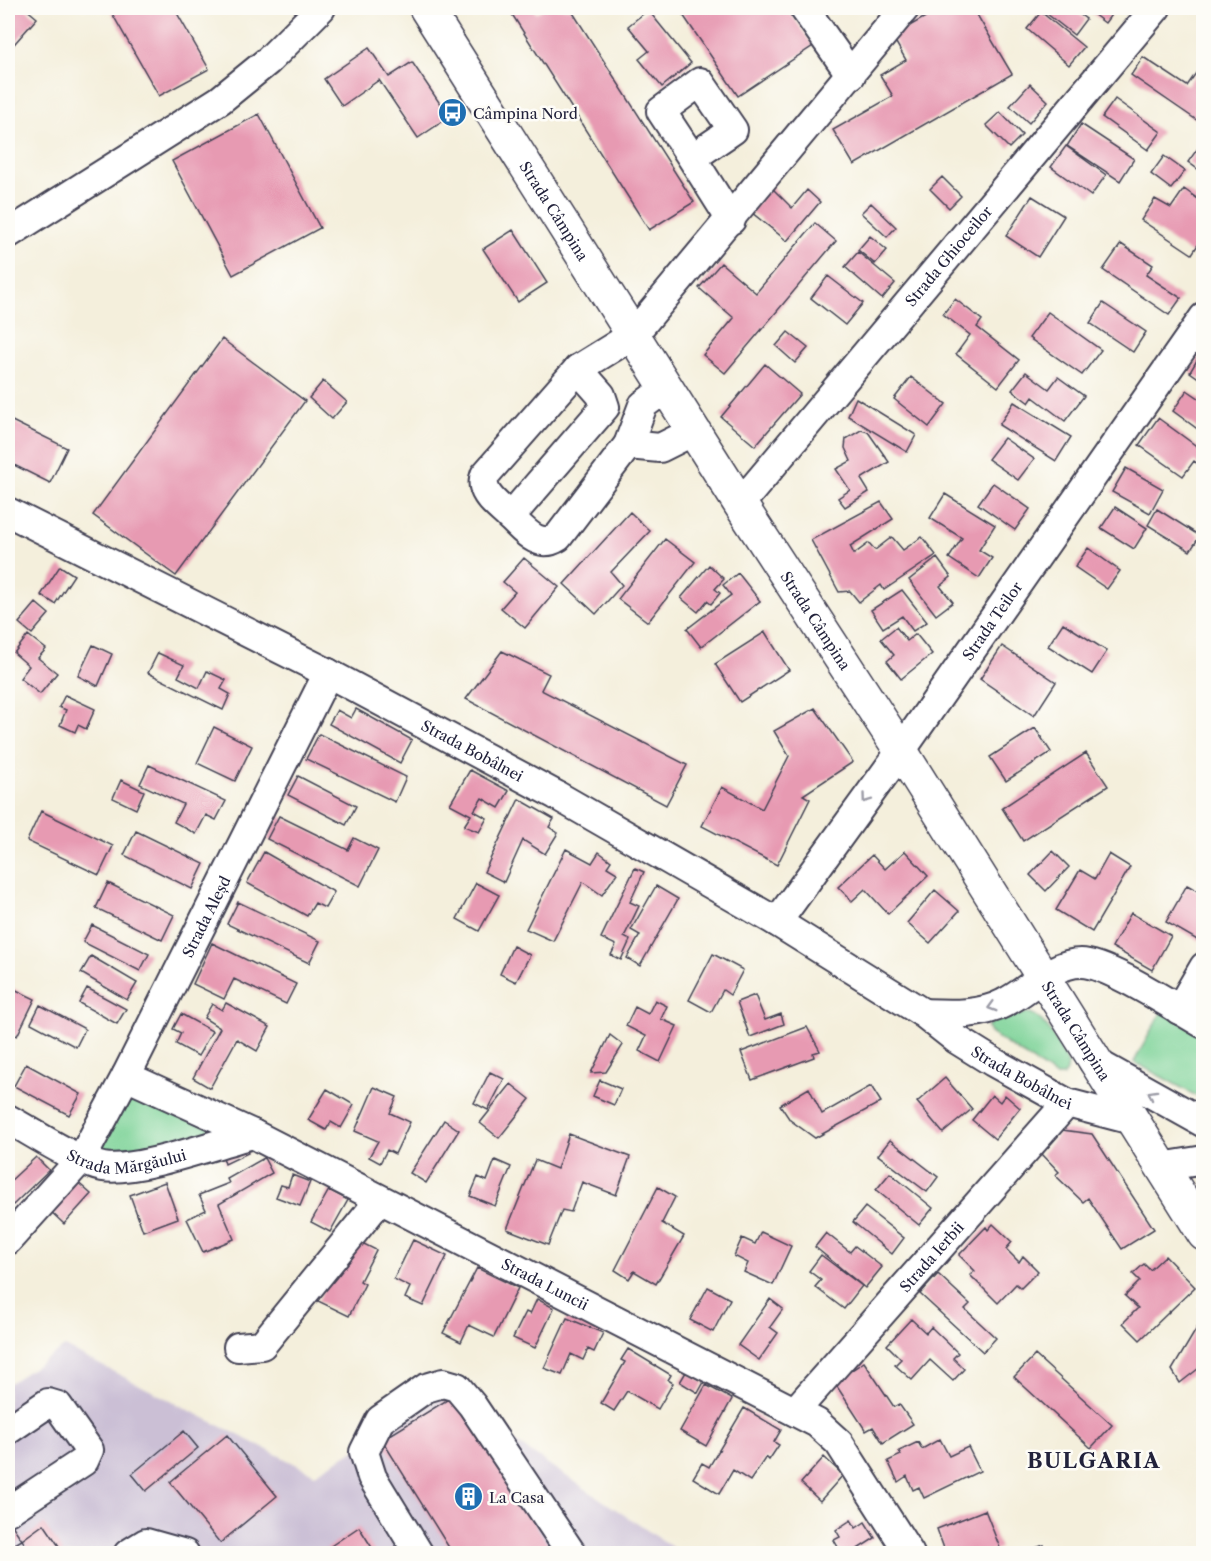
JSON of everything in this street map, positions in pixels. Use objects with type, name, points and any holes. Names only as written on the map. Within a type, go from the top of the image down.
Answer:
[{"type":"main road","name":"Strada Câmpina","points":[[426,8],[740,504],[901,751],[1203,1234]]},
{"type":"street","points":[[8,234],[220,100],[268,61],[321,8]]},
{"type":"street","points":[[804,8],[851,75]]},
{"type":"street","points":[[666,388],[643,405],[628,445],[564,531],[553,540],[547,542],[533,538],[485,491],[483,484],[485,474],[578,369],[633,335],[731,220],[905,8]]},
{"type":"street","name":"Strada Ghioceilor","points":[[740,504],[1156,8]]},
{"type":"street","points":[[692,158],[731,220]]},
{"type":"street","name":"Strada Teilor","points":[[777,922],[901,751],[1203,316]]},
{"type":"street","points":[[510,517],[605,407],[601,395],[578,369]]},
{"type":"street","points":[[628,445],[660,448],[694,431]]},
{"type":"street","name":"Strada Bobâlnei","points":[[8,512],[328,673],[556,795],[777,922],[923,1013],[956,1040],[1067,1103],[1132,1120]]},
{"type":"street","name":"Strada Aleșd","points":[[8,1240],[82,1158],[126,1076],[328,673]]},
{"type":"street","points":[[923,1013],[951,1014],[990,1009],[1005,1003],[1060,967],[1080,963],[1093,966],[1203,1024]]},
{"type":"street","points":[[1179,1010],[1203,967]]},
{"type":"street","points":[[1093,1061],[1203,1123]]},
{"type":"street","name":"Strada Luncii","points":[[126,1076],[253,1134],[379,1201],[795,1410],[822,1427],[839,1443],[910,1554]]},
{"type":"street","name":"Strada Ierbii","points":[[795,1410],[1067,1103]]},
{"type":"street","name":"Strada Mărgăului","points":[[8,1119],[104,1167],[123,1166],[180,1155],[253,1134]]},
{"type":"street","points":[[1161,1167],[1203,1160]]},
{"type":"street","points":[[238,1347],[262,1345],[379,1201]]},
{"type":"street","points":[[418,1554],[372,1477],[364,1452],[380,1420],[426,1388],[443,1383],[457,1387],[472,1405],[572,1554]]},
{"type":"street","points":[[8,1430],[48,1403],[58,1406],[89,1450],[84,1461],[8,1510]]},
{"type":"street","points":[[128,1554],[146,1543],[185,1554]]},
{"type":"shaded area","points":[[65,1347],[315,1474],[445,1395],[681,1553],[8,1554],[8,1384]]},
{"type":"green space","points":[[1162,1011],[1203,1034],[1202,1099],[1134,1062]]},
{"type":"green space","points":[[1025,1013],[1040,1019],[1051,1032],[1068,1064],[1063,1076],[1055,1076],[990,1033],[987,1027],[991,1023]]},
{"type":"green space","points":[[130,1084],[233,1133],[121,1161],[98,1157]]},
{"type":"building","points":[[8,8],[25,8],[37,18],[8,51]]},
{"type":"building","points":[[109,8],[174,8],[209,69],[159,96]]},
{"type":"building","points":[[508,8],[532,8],[536,13],[544,8],[570,8],[694,202],[649,230]]},
{"type":"building","points":[[688,8],[787,8],[813,46],[738,96],[681,12]]},
{"type":"building","points":[[941,8],[973,8],[1012,74],[854,165],[833,130],[893,96],[880,75],[906,60],[892,36]]},
{"type":"building","points":[[1044,8],[1071,8],[1086,19],[1074,35],[1042,10]]},
{"type":"building","points":[[1085,8],[1116,8],[1105,23]]},
{"type":"building","points":[[648,10],[691,63],[662,87],[639,59],[649,51],[628,26]]},
{"type":"building","points":[[1041,12],[1084,47],[1069,65],[1027,29]]},
{"type":"building","points":[[369,48],[389,77],[412,62],[449,117],[418,138],[379,80],[342,106],[324,79]]},
{"type":"building","points":[[1143,57],[1187,86],[1196,73],[1203,78],[1203,113],[1198,121],[1131,75]]},
{"type":"building","points":[[1030,84],[1048,101],[1029,123],[1010,106]]},
{"type":"building","points":[[1115,99],[1161,132],[1148,150],[1102,117]]},
{"type":"building","points":[[1000,112],[1022,135],[1009,148],[986,125]]},
{"type":"building","points":[[259,114],[320,228],[233,275],[172,161]]},
{"type":"building","points":[[1081,124],[1134,159],[1120,181],[1067,146]]},
{"type":"building","points":[[1203,141],[1203,173],[1188,162]]},
{"type":"building","points":[[1066,146],[1106,175],[1091,196],[1051,167]]},
{"type":"building","points":[[1164,156],[1185,171],[1171,189],[1151,174]]},
{"type":"building","points":[[942,177],[961,196],[949,208],[930,189]]},
{"type":"building","points":[[770,186],[792,208],[807,190],[820,202],[787,241],[751,212]]},
{"type":"building","points":[[1184,189],[1198,199],[1203,191],[1203,237],[1192,254],[1141,220],[1155,199],[1171,208]]},
{"type":"building","points":[[1032,196],[1064,216],[1038,257],[1006,236]]},
{"type":"building","points":[[871,203],[896,227],[887,237],[861,213]]},
{"type":"building","points":[[815,223],[836,241],[725,373],[703,355],[734,318],[699,288],[721,263],[756,293]]},
{"type":"building","points":[[513,230],[547,283],[518,302],[483,249]]},
{"type":"building","points":[[870,236],[887,250],[875,264],[858,250]]},
{"type":"building","points":[[1121,244],[1153,265],[1146,275],[1181,298],[1169,315],[1103,270]]},
{"type":"building","points":[[858,252],[895,283],[882,299],[845,267]]},
{"type":"building","points":[[828,276],[863,303],[845,325],[811,298]]},
{"type":"building","points":[[955,299],[982,320],[977,327],[1019,360],[998,387],[956,354],[970,335],[943,314]]},
{"type":"building","points":[[1103,303],[1146,332],[1133,352],[1090,323]]},
{"type":"building","points":[[1048,312],[1101,350],[1082,375],[1029,338]]},
{"type":"building","points":[[788,332],[808,348],[795,363],[776,346]]},
{"type":"building","points":[[222,339],[305,401],[176,576],[93,515]]},
{"type":"building","points":[[1203,350],[1203,381],[1190,372]]},
{"type":"building","points":[[765,364],[800,394],[755,446],[721,417]]},
{"type":"building","points":[[1026,372],[1049,389],[1058,377],[1084,396],[1065,421],[1033,397],[1029,403],[1012,390]]},
{"type":"building","points":[[911,377],[946,404],[929,427],[894,399]]},
{"type":"building","points":[[323,381],[347,402],[332,419],[309,398]]},
{"type":"building","points":[[1187,390],[1203,401],[1203,433],[1173,411]]},
{"type":"building","points":[[856,398],[916,435],[907,452],[848,416]]},
{"type":"building","points":[[1014,402],[1071,437],[1056,461],[999,425]]},
{"type":"building","points":[[1158,418],[1202,450],[1203,447],[1203,468],[1194,461],[1183,476],[1139,445]]},
{"type":"building","points":[[8,419],[67,448],[50,483],[8,462]]},
{"type":"building","points":[[861,430],[868,432],[889,462],[861,479],[869,492],[845,507],[838,498],[850,490],[836,469],[851,461],[845,448],[846,439]]},
{"type":"building","points":[[1004,438],[1034,459],[1018,480],[988,459]]},
{"type":"building","points":[[1126,468],[1163,489],[1150,513],[1112,492]]},
{"type":"building","points":[[993,483],[1030,509],[1015,530],[978,504]]},
{"type":"building","points":[[945,494],[995,525],[979,550],[992,558],[979,578],[949,558],[962,538],[930,518]]},
{"type":"building","points":[[881,502],[893,519],[850,546],[854,554],[869,543],[875,550],[892,537],[903,550],[922,537],[936,555],[884,590],[881,585],[859,602],[850,591],[839,592],[811,540]]},
{"type":"building","points":[[1115,507],[1147,528],[1134,549],[1101,528]]},
{"type":"building","points":[[1157,509],[1200,536],[1190,551],[1148,525]]},
{"type":"building","points":[[630,512],[650,531],[611,572],[622,585],[596,614],[564,584]]},
{"type":"building","points":[[665,539],[695,562],[648,622],[618,599]]},
{"type":"building","points":[[1088,548],[1120,571],[1107,589],[1075,567]]},
{"type":"building","points":[[524,558],[559,587],[525,628],[501,608],[515,592],[503,582]]},
{"type":"building","points":[[937,558],[951,577],[940,586],[953,602],[936,615],[909,580]]},
{"type":"building","points":[[709,565],[724,579],[715,589],[720,593],[711,604],[707,601],[698,612],[681,598]]},
{"type":"building","points":[[60,566],[74,575],[55,604],[41,595]]},
{"type":"building","points":[[738,573],[760,601],[701,647],[687,629],[731,595],[723,585]]},
{"type":"building","points":[[902,590],[927,622],[913,631],[902,616],[883,628],[871,610]]},
{"type":"building","points":[[36,603],[49,614],[32,634],[19,623]]},
{"type":"building","points":[[1063,623],[1107,651],[1092,674],[1048,646]]},
{"type":"building","points":[[896,627],[907,641],[916,634],[932,654],[901,679],[887,661],[894,655],[881,639]]},
{"type":"building","points":[[765,632],[789,670],[740,702],[715,664]]},
{"type":"building","points":[[28,635],[46,649],[38,658],[57,673],[40,694],[20,678],[29,666],[14,653]]},
{"type":"building","points":[[93,645],[112,654],[98,686],[78,676]]},
{"type":"building","points":[[1002,646],[1056,682],[1034,716],[980,679]]},
{"type":"building","points":[[502,651],[549,674],[541,690],[687,765],[666,805],[466,699]]},
{"type":"building","points":[[158,653],[184,665],[178,677],[199,688],[207,671],[226,680],[221,689],[230,694],[223,710],[148,673]]},
{"type":"building","points":[[65,695],[95,709],[86,729],[78,725],[75,732],[60,725],[66,710],[59,707]]},
{"type":"building","points":[[815,708],[853,762],[803,795],[810,799],[777,865],[702,826],[722,787],[762,809],[789,756],[774,731]]},
{"type":"building","points":[[356,709],[412,740],[400,763],[329,724],[337,710],[351,718]]},
{"type":"building","points":[[214,727],[252,746],[235,781],[197,763]]},
{"type":"building","points":[[1035,728],[1051,752],[1006,781],[990,757]]},
{"type":"building","points":[[319,734],[406,777],[395,802],[306,759]]},
{"type":"building","points":[[1086,753],[1108,786],[1023,841],[1002,808]]},
{"type":"building","points":[[149,765],[226,801],[216,820],[206,815],[196,834],[174,822],[183,804],[140,784]]},
{"type":"building","points":[[470,770],[509,791],[499,808],[482,798],[474,811],[487,818],[479,832],[464,826],[471,815],[450,804]]},
{"type":"building","points":[[298,776],[356,806],[346,825],[288,795]]},
{"type":"building","points":[[121,780],[144,791],[136,809],[113,798]]},
{"type":"building","points":[[519,799],[554,819],[549,827],[558,833],[545,854],[523,840],[504,882],[484,872]]},
{"type":"building","points":[[41,811],[113,846],[99,875],[27,841]]},
{"type":"building","points":[[279,816],[348,850],[354,838],[378,850],[360,886],[267,839]]},
{"type":"building","points":[[136,831],[204,864],[192,889],[124,855]]},
{"type":"building","points":[[566,849],[592,863],[599,852],[611,861],[607,867],[617,873],[602,895],[583,882],[553,941],[526,929]]},
{"type":"building","points":[[905,851],[928,876],[888,914],[865,889],[852,901],[838,887],[872,855],[885,869]]},
{"type":"building","points":[[1053,851],[1069,867],[1046,891],[1030,875]]},
{"type":"building","points":[[264,852],[334,892],[325,908],[315,903],[307,916],[247,883]]},
{"type":"building","points":[[1109,854],[1130,867],[1092,932],[1056,910],[1080,870],[1095,879]]},
{"type":"building","points":[[635,868],[644,872],[630,902],[639,906],[624,937],[630,940],[621,960],[611,955],[616,945],[601,938]]},
{"type":"building","points":[[108,883],[174,915],[162,940],[96,908]]},
{"type":"building","points":[[476,883],[499,895],[479,931],[457,919]]},
{"type":"building","points":[[1187,885],[1203,894],[1203,933],[1199,941],[1166,922]]},
{"type":"building","points":[[656,886],[678,899],[640,966],[627,958],[640,935],[631,930]]},
{"type":"building","points":[[935,890],[959,911],[930,943],[907,923]]},
{"type":"building","points":[[238,902],[320,941],[309,963],[227,924]]},
{"type":"building","points":[[1131,913],[1171,936],[1152,970],[1112,947]]},
{"type":"building","points":[[92,925],[149,954],[140,971],[83,942]]},
{"type":"building","points":[[212,943],[296,984],[286,1004],[234,979],[224,999],[193,984]]},
{"type":"building","points":[[513,946],[530,955],[516,982],[500,974]]},
{"type":"building","points":[[713,954],[743,970],[730,995],[723,990],[711,1012],[689,1000]]},
{"type":"building","points":[[91,956],[137,983],[127,1000],[81,973]]},
{"type":"building","points":[[8,986],[35,999],[17,1036],[8,1032]]},
{"type":"building","points":[[87,988],[126,1009],[117,1024],[79,1003]]},
{"type":"building","points":[[755,995],[765,1020],[781,1014],[784,1024],[750,1037],[737,1002]]},
{"type":"building","points":[[655,1000],[667,1006],[661,1019],[677,1026],[660,1062],[639,1051],[646,1036],[626,1026],[635,1007],[648,1014]]},
{"type":"building","points":[[226,1003],[270,1027],[257,1051],[237,1039],[210,1088],[193,1078],[220,1028],[204,1018],[212,1004],[222,1010]]},
{"type":"building","points":[[40,1005],[85,1029],[76,1047],[31,1023]]},
{"type":"building","points":[[181,1014],[212,1031],[198,1056],[176,1044],[181,1033],[173,1029]]},
{"type":"building","points":[[807,1027],[820,1051],[813,1053],[814,1057],[752,1080],[741,1052]]},
{"type":"building","points":[[610,1035],[623,1045],[606,1072],[591,1073]]},
{"type":"building","points":[[26,1064],[81,1094],[69,1115],[14,1086]]},
{"type":"building","points":[[490,1072],[504,1079],[488,1110],[474,1103]]},
{"type":"building","points":[[945,1078],[972,1109],[943,1133],[917,1102]]},
{"type":"building","points":[[600,1080],[621,1089],[614,1105],[593,1096]]},
{"type":"building","points":[[511,1084],[530,1099],[499,1138],[480,1123]]},
{"type":"building","points":[[871,1086],[881,1102],[815,1138],[790,1120],[780,1105],[809,1088],[822,1114]]},
{"type":"building","points":[[374,1087],[397,1097],[390,1113],[410,1122],[395,1154],[387,1150],[380,1163],[369,1157],[378,1141],[355,1131]]},
{"type":"building","points":[[327,1089],[354,1105],[341,1128],[331,1122],[326,1130],[308,1120]]},
{"type":"building","points":[[992,1095],[1000,1102],[1005,1095],[1020,1108],[995,1139],[972,1120]]},
{"type":"building","points":[[444,1120],[459,1130],[426,1183],[410,1173]]},
{"type":"building","points":[[1062,1130],[1092,1134],[1154,1229],[1122,1249],[1088,1198],[1083,1202],[1055,1175],[1059,1172],[1042,1154]]},
{"type":"building","points":[[569,1134],[630,1157],[616,1195],[582,1182],[571,1212],[562,1210],[548,1245],[507,1229],[535,1160],[557,1169]]},
{"type":"building","points":[[890,1140],[938,1177],[927,1192],[878,1155]]},
{"type":"building","points":[[241,1143],[248,1153],[225,1164],[221,1150]]},
{"type":"building","points":[[36,1157],[49,1170],[13,1205],[8,1200],[8,1183]]},
{"type":"building","points":[[264,1158],[272,1173],[219,1204],[234,1239],[203,1252],[187,1219],[206,1210],[199,1195],[229,1183],[227,1179]]},
{"type":"building","points":[[495,1160],[511,1167],[495,1206],[470,1196],[478,1177],[487,1181]]},
{"type":"building","points":[[890,1173],[933,1208],[919,1225],[876,1190]]},
{"type":"building","points":[[292,1175],[310,1182],[300,1206],[276,1197],[281,1185],[288,1187]]},
{"type":"building","points":[[74,1179],[91,1194],[64,1224],[48,1209]]},
{"type":"building","points":[[165,1182],[178,1218],[143,1231],[130,1195]]},
{"type":"building","points":[[658,1187],[675,1197],[662,1223],[684,1236],[656,1284],[634,1271],[629,1279],[615,1270]]},
{"type":"building","points":[[329,1190],[348,1200],[330,1232],[311,1222]]},
{"type":"building","points":[[865,1207],[904,1238],[892,1254],[853,1222]]},
{"type":"building","points":[[993,1224],[1012,1242],[1006,1249],[1019,1262],[1023,1256],[1038,1271],[1021,1288],[1016,1284],[998,1303],[970,1275],[975,1271],[959,1255],[986,1227],[988,1230]]},
{"type":"building","points":[[761,1232],[791,1246],[773,1285],[744,1272],[748,1263],[734,1256],[742,1238],[755,1244]]},
{"type":"building","points":[[826,1233],[850,1252],[855,1246],[882,1267],[865,1288],[815,1247]]},
{"type":"building","points":[[356,1240],[376,1250],[360,1281],[365,1284],[349,1316],[318,1301],[333,1271],[339,1274]]},
{"type":"building","points":[[413,1240],[447,1256],[423,1306],[405,1298],[410,1287],[394,1279]]},
{"type":"building","points":[[821,1255],[862,1286],[844,1309],[815,1287],[821,1280],[809,1271]]},
{"type":"building","points":[[1165,1256],[1195,1287],[1140,1340],[1123,1323],[1138,1308],[1125,1296],[1140,1281],[1133,1274],[1144,1264],[1150,1270]]},
{"type":"building","points":[[477,1268],[518,1288],[494,1337],[469,1325],[461,1342],[443,1333]]},
{"type":"building","points":[[938,1274],[970,1304],[965,1309],[996,1338],[983,1352],[920,1294]]},
{"type":"building","points":[[708,1287],[730,1299],[713,1332],[690,1320]]},
{"type":"building","points":[[537,1299],[554,1308],[535,1348],[513,1338],[526,1312],[530,1314]]},
{"type":"building","points":[[770,1299],[783,1309],[770,1327],[778,1333],[759,1360],[738,1345]]},
{"type":"building","points":[[567,1318],[603,1333],[594,1352],[588,1349],[583,1360],[571,1354],[562,1375],[544,1368]]},
{"type":"building","points":[[1203,1318],[1203,1365],[1180,1383],[1172,1370]]},
{"type":"building","points":[[911,1319],[926,1333],[931,1327],[958,1353],[953,1358],[964,1369],[953,1381],[930,1360],[912,1380],[895,1365],[901,1359],[887,1345]]},
{"type":"building","points":[[628,1349],[671,1375],[668,1380],[673,1383],[658,1409],[627,1391],[614,1411],[601,1403],[625,1362],[621,1360]]},
{"type":"building","points":[[1035,1355],[1112,1425],[1091,1448],[1014,1377]]},
{"type":"building","points":[[864,1362],[894,1407],[899,1404],[913,1424],[883,1443],[873,1427],[866,1431],[834,1382]]},
{"type":"building","points":[[686,1372],[704,1382],[698,1393],[680,1382]]},
{"type":"building","points":[[706,1385],[732,1399],[706,1446],[680,1431]]},
{"type":"building","name":"La Casa","points":[[455,1395],[554,1554],[453,1554],[382,1440]]},
{"type":"building","points":[[744,1408],[781,1430],[774,1442],[779,1445],[769,1460],[766,1457],[750,1481],[733,1470],[719,1494],[693,1478],[702,1463],[709,1467]]},
{"type":"building","points":[[184,1431],[198,1448],[146,1491],[132,1474]]},
{"type":"building","points":[[227,1435],[277,1496],[220,1543],[170,1482]]},
{"type":"building","points":[[940,1439],[949,1456],[968,1447],[980,1471],[924,1498],[919,1487],[913,1490],[907,1476],[898,1482],[888,1461],[901,1455],[899,1451],[918,1442],[922,1449]]},
{"type":"building","points":[[824,1457],[843,1475],[820,1501],[801,1483]]},
{"type":"building","points":[[985,1510],[1000,1548],[986,1554],[946,1554],[937,1529]]},
{"type":"building","points":[[8,1519],[22,1540],[15,1544],[22,1554],[8,1554]]},
{"type":"building","points":[[851,1520],[856,1528],[865,1522],[875,1538],[850,1554],[842,1554],[834,1540],[840,1537],[836,1530]]},
{"type":"building","points":[[44,1524],[63,1552],[61,1554],[32,1554],[22,1540]]},
{"type":"building","points":[[359,1527],[376,1554],[319,1554]]},
{"type":"building","points":[[1044,1545],[1047,1554],[1021,1554],[1021,1553]]},
{"type":"place","name":"Câmpina Nord","points":[[452,113]]},
{"type":"place","name":"La Casa","points":[[468,1497]]},
{"type":"district","name":"BULGARIA","points":[[1094,1460]]}]
